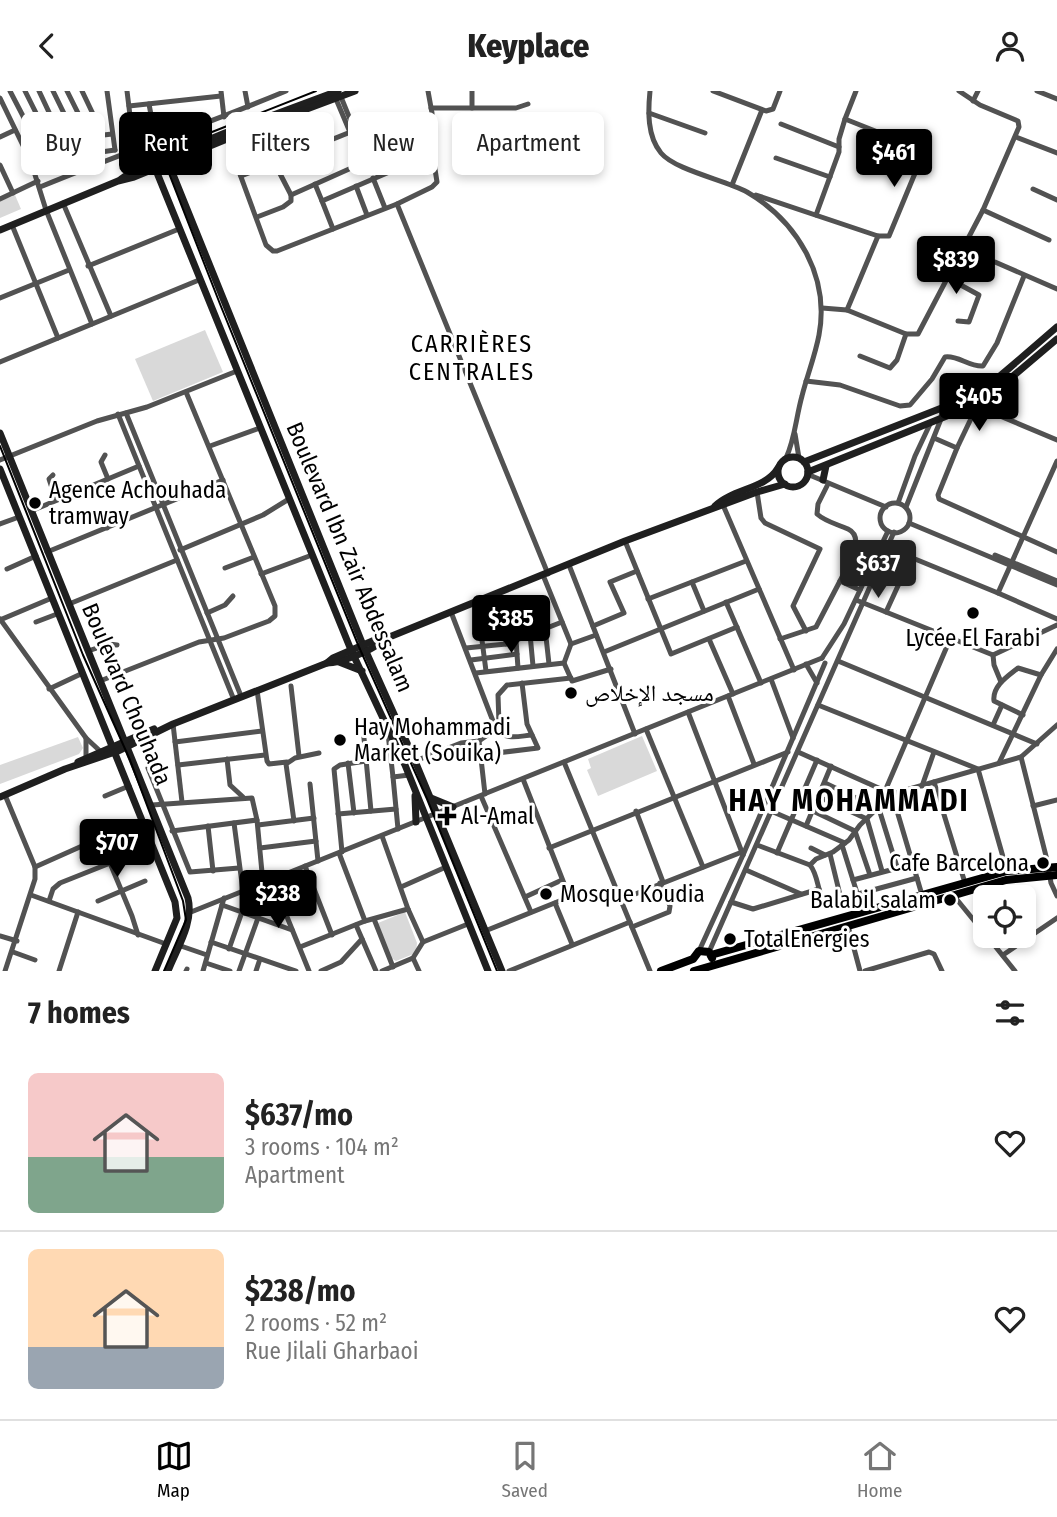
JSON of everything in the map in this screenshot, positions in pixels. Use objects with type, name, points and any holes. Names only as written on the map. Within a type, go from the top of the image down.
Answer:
[{"type":"main road","points":[[661,971],[703,954],[1007,871],[1053,871]]},
{"type":"main road","points":[[703,954],[695,965],[697,970],[1015,878],[1053,871]]},
{"type":"main road","points":[[703,954],[711,965]]},
{"type":"street","points":[[10,91],[21,114]]},
{"type":"street","points":[[25,91],[36,112]]},
{"type":"street","points":[[39,91],[49,112]]},
{"type":"street","points":[[52,91],[63,112]]},
{"type":"street","points":[[67,91],[78,112]]},
{"type":"street","points":[[82,91],[92,112]]},
{"type":"street","points":[[107,91],[115,153]]},
{"type":"street","points":[[127,91],[130,112]]},
{"type":"street","points":[[245,91],[248,107]]},
{"type":"street","points":[[212,121],[286,91]]},
{"type":"street","points":[[212,139],[355,91]]},
{"type":"street","points":[[428,91],[431,112]]},
{"type":"street","points":[[472,91],[472,108]]},
{"type":"street","points":[[650,91],[649,113],[654,140],[662,154],[678,164],[816,215],[878,236],[889,236],[923,154],[913,146],[845,118]]},
{"type":"street","points":[[713,91],[762,110],[773,109],[780,91]]},
{"type":"street","points":[[816,215],[830,177],[845,118],[856,91]]},
{"type":"street","points":[[822,308],[847,310],[906,334],[918,334],[982,210],[1019,127],[1018,121],[973,101],[959,91]]},
{"type":"street","points":[[973,101],[978,91]]},
{"type":"street","points":[[1037,91],[1057,99]]},
{"type":"street","points":[[129,106],[221,93],[224,117]]},
{"type":"street","points":[[303,112],[338,96]]},
{"type":"street","points":[[338,96],[348,121]]},
{"type":"street","points":[[0,98],[3,112],[21,142]]},
{"type":"street","points":[[149,104],[150,112]]},
{"type":"street","points":[[431,108],[516,108],[528,104]]},
{"type":"street","points":[[732,185],[762,110]]},
{"type":"street","points":[[649,113],[705,134]]},
{"type":"street","points":[[781,124],[839,146]]},
{"type":"street","points":[[0,137],[15,130]]},
{"type":"street","points":[[105,135],[113,134]]},
{"type":"street","points":[[1016,138],[1057,153]]},
{"type":"street","points":[[0,199],[119,152]]},
{"type":"street","points":[[105,154],[115,153]]},
{"type":"street","points":[[776,159],[830,177]]},
{"type":"street","points":[[1,168],[13,193]]},
{"type":"street","points":[[290,195],[348,170]]},
{"type":"street","points":[[36,175],[46,210],[92,324]]},
{"type":"street","points":[[0,230],[132,175]]},
{"type":"street","name":"Boulevard Ibn Zair Abdessalam","points":[[158,175],[312,555],[409,775],[488,971]]},
{"type":"street","name":"Boulevard Ibn Zair Abdessalam","points":[[173,175],[365,648],[502,971]]},
{"type":"street","points":[[244,175],[241,176],[267,245],[273,251],[397,204],[436,184],[436,175]]},
{"type":"street","points":[[257,217],[287,205],[291,199],[280,175]]},
{"type":"street","points":[[321,201],[381,175]]},
{"type":"street","points":[[373,178],[385,208]]},
{"type":"street","points":[[315,184],[333,229]]},
{"type":"street","points":[[356,185],[367,215]]},
{"type":"street","points":[[1033,189],[1057,201]]},
{"type":"street","points":[[718,506],[727,497],[770,477],[786,458],[819,335],[822,308],[812,262],[802,243],[774,210],[746,191]]},
{"type":"street","points":[[63,203],[111,316]]},
{"type":"street","points":[[397,204],[546,574],[571,645],[564,663],[572,681],[611,669]]},
{"type":"street","points":[[982,210],[1049,240]]},
{"type":"street","points":[[12,225],[58,338]]},
{"type":"street","points":[[88,266],[179,229]]},
{"type":"street","points":[[847,310],[878,236]]},
{"type":"street","points":[[995,262],[1057,289]]},
{"type":"street","points":[[0,298],[69,270]]},
{"type":"street","points":[[806,381],[840,385],[900,406],[910,405],[932,379],[945,357],[951,356],[983,366],[997,343],[1024,275]]},
{"type":"street","points":[[946,277],[979,295],[968,322],[958,321]]},
{"type":"street","points":[[0,362],[199,280]]},
{"type":"street","points":[[786,458],[802,460],[942,409],[981,390],[1057,327]]},
{"type":"street","points":[[860,356],[890,368],[897,360],[906,334]]},
{"type":"street","points":[[338,662],[365,648],[379,645],[383,640],[625,541],[757,492],[785,484],[797,486],[807,474],[976,406],[1054,347],[1057,339]]},
{"type":"street","points":[[1043,340],[1054,347]]},
{"type":"street","points":[[0,460],[237,371]]},
{"type":"street","points":[[100,681],[209,639],[218,640],[269,621],[275,616],[275,606],[187,392]]},
{"type":"street","points":[[976,406],[1057,440]]},
{"type":"street","points":[[976,406],[938,495],[939,499],[1057,552]]},
{"type":"street","points":[[910,521],[906,507],[942,419],[942,409]]},
{"type":"street","points":[[898,503],[933,412]]},
{"type":"street","points":[[122,414],[139,466],[181,549],[238,698]]},
{"type":"street","points":[[122,414],[209,639],[238,698]]},
{"type":"street","points":[[210,446],[260,428]]},
{"type":"street","points":[[794,430],[807,474],[885,508],[898,503],[906,507]]},
{"type":"street","name":"Boulevard Chouhada","points":[[0,433],[100,681],[157,804],[191,912]]},
{"type":"street","points":[[933,439],[957,448]]},
{"type":"street","points":[[106,455],[101,462],[108,479]]},
{"type":"street","points":[[998,593],[1057,461]]},
{"type":"street","points":[[31,510],[139,466]]},
{"type":"street","points":[[779,466],[779,478],[785,484]]},
{"type":"street","points":[[780,639],[806,631],[819,623],[854,552],[856,541],[850,530],[817,515],[826,466]]},
{"type":"street","name":"Boulevard Chouhada","points":[[0,469],[177,908],[177,918],[155,971]]},
{"type":"street","points":[[53,475],[49,483],[56,500]]},
{"type":"street","points":[[47,552],[223,480]]},
{"type":"street","points":[[757,492],[761,518],[765,523],[820,549],[794,603],[795,611],[806,631]]},
{"type":"street","points":[[174,552],[263,515],[289,499]]},
{"type":"street","points":[[718,506],[759,589],[793,670]]},
{"type":"street","points":[[885,508],[882,523],[891,531],[903,530],[910,521]]},
{"type":"street","points":[[94,512],[99,512],[107,528]]},
{"type":"street","points":[[0,524],[19,517]]},
{"type":"street","points":[[910,521],[1057,583]]},
{"type":"street","points":[[703,954],[742,853],[817,684],[824,652],[830,649],[891,531]]},
{"type":"street","points":[[703,954],[732,902],[863,603],[891,531]]},
{"type":"street","points":[[625,541],[671,654],[737,627]]},
{"type":"street","points":[[261,575],[312,555]]},
{"type":"street","points":[[7,569],[36,556]]},
{"type":"street","points":[[225,568],[254,557]]},
{"type":"street","points":[[69,604],[177,559]]},
{"type":"street","points":[[886,612],[908,564],[915,559],[1057,619]]},
{"type":"street","points":[[648,599],[746,561]]},
{"type":"street","points":[[569,565],[635,734]]},
{"type":"street","points":[[593,626],[624,613],[610,582],[637,571]]},
{"type":"street","points":[[840,581],[860,590]]},
{"type":"street","points":[[692,582],[704,611]]},
{"type":"street","points":[[604,652],[759,589]]},
{"type":"street","points":[[207,613],[225,605],[233,596]]},
{"type":"street","points":[[493,596],[504,625],[506,643]]},
{"type":"street","points":[[52,598],[0,619],[86,738],[100,751]]},
{"type":"street","points":[[856,600],[993,655],[1057,625]]},
{"type":"street","points":[[477,601],[486,671]]},
{"type":"street","points":[[726,602],[761,683]]},
{"type":"street","points":[[451,612],[496,729],[506,737],[532,735]]},
{"type":"street","points":[[36,622],[57,614]]},
{"type":"street","points":[[504,625],[530,617],[538,631]]},
{"type":"street","points":[[466,648],[506,643],[562,622]]},
{"type":"street","points":[[545,628],[549,664]]},
{"type":"street","points":[[530,634],[533,666]]},
{"type":"street","points":[[571,645],[596,635]]},
{"type":"street","points":[[885,790],[951,637]]},
{"type":"street","points":[[709,639],[754,764]]},
{"type":"street","points":[[516,640],[519,668]]},
{"type":"street","points":[[88,651],[109,644],[117,645]]},
{"type":"street","points":[[830,649],[836,651],[837,661]]},
{"type":"street","points":[[999,763],[1041,675],[1057,649]]},
{"type":"street","points":[[327,663],[333,657],[353,653]]},
{"type":"street","points":[[471,660],[517,654]]},
{"type":"street","points":[[993,655],[993,665],[1001,682]]},
{"type":"street","points":[[168,971],[191,912],[806,664],[837,661],[1037,744]]},
{"type":"street","points":[[5,971],[35,879],[34,867],[2,796],[327,663],[338,662],[362,671]]},
{"type":"street","points":[[476,673],[564,663]]},
{"type":"street","points":[[806,664],[813,672],[817,684]]},
{"type":"street","points":[[1023,715],[994,701],[993,696],[1001,682],[1018,668],[1041,675]]},
{"type":"street","points":[[502,670],[507,685]]},
{"type":"street","points":[[49,689],[83,673]]},
{"type":"street","points":[[415,761],[461,743],[479,741],[496,729],[499,723],[498,695],[507,685],[571,678]]},
{"type":"street","points":[[771,679],[793,739]]},
{"type":"street","points":[[480,755],[538,748],[527,724],[522,683]]},
{"type":"street","points":[[291,686],[299,757]]},
{"type":"street","points":[[257,690],[265,755],[269,764],[319,753]]},
{"type":"street","points":[[818,705],[978,769]]},
{"type":"street","points":[[993,725],[1002,705]]},
{"type":"street","points":[[688,712],[742,853]]},
{"type":"street","points":[[371,811],[363,728],[387,725],[398,829]]},
{"type":"street","points":[[810,865],[844,844],[892,794],[1021,757],[1057,725]]},
{"type":"street","points":[[170,726],[175,742],[182,802]]},
{"type":"street","points":[[646,729],[703,867]]},
{"type":"street","points":[[175,742],[262,731]]},
{"type":"street","points":[[86,738],[86,757]]},
{"type":"street","points":[[479,741],[483,795],[531,912]]},
{"type":"street","points":[[65,769],[100,751],[114,749]]},
{"type":"street","points":[[798,751],[892,794],[922,895]]},
{"type":"street","points":[[549,848],[788,752]]},
{"type":"street","points":[[922,786],[934,752]]},
{"type":"street","points":[[178,765],[265,755]]},
{"type":"street","points":[[1021,757],[1053,871],[1057,896]]},
{"type":"street","points":[[227,759],[229,798]]},
{"type":"street","points":[[776,853],[817,760]]},
{"type":"street","points":[[365,921],[340,852],[334,769],[336,765],[366,761]]},
{"type":"street","points":[[287,762],[294,821]]},
{"type":"street","points":[[564,762],[650,971]]},
{"type":"street","points":[[348,764],[354,813]]},
{"type":"street","points":[[806,826],[831,767]]},
{"type":"street","points":[[148,768],[157,804],[190,872],[239,867]]},
{"type":"street","points":[[978,769],[1007,871]]},
{"type":"street","points":[[393,777],[409,775]]},
{"type":"street","points":[[485,931],[562,900],[566,894],[523,779]]},
{"type":"street","points":[[934,782],[965,883]]},
{"type":"street","points":[[825,783],[879,809],[897,867]]},
{"type":"street","points":[[310,784],[318,861]]},
{"type":"street","points":[[230,785],[243,797]]},
{"type":"street","points":[[105,796],[129,786]]},
{"type":"street","points":[[415,792],[416,822]]},
{"type":"street","points":[[157,804],[243,797],[253,799],[263,883]]},
{"type":"street","points":[[819,797],[867,819]]},
{"type":"street","points":[[430,798],[453,807]]},
{"type":"street","points":[[1033,806],[1057,800]]},
{"type":"street","points":[[338,814],[396,809]]},
{"type":"street","points":[[509,971],[572,944],[668,912],[670,906],[636,811]]},
{"type":"street","points":[[771,811],[844,844]]},
{"type":"street","points":[[813,811],[855,831],[870,875]]},
{"type":"street","points":[[172,831],[234,823],[314,818]]},
{"type":"street","points":[[867,819],[881,871]]},
{"type":"street","points":[[119,831],[143,821]]},
{"type":"street","points":[[234,823],[243,891]]},
{"type":"street","points":[[208,826],[213,870]]},
{"type":"street","points":[[382,835],[408,909],[423,942]]},
{"type":"street","points":[[34,867],[100,838]]},
{"type":"street","points":[[260,848],[316,841]]},
{"type":"street","points":[[844,844],[863,912]]},
{"type":"street","points":[[757,845],[810,865],[816,874],[824,902],[917,878]]},
{"type":"street","points":[[49,901],[55,886],[153,846]]},
{"type":"street","points":[[811,848],[828,854]]},
{"type":"street","points":[[620,900],[742,853]]},
{"type":"street","points":[[828,854],[841,899]]},
{"type":"street","points":[[110,863],[138,935]]},
{"type":"street","points":[[853,880],[913,863]]},
{"type":"street","points":[[304,866],[332,935]]},
{"type":"street","points":[[401,887],[446,867]]},
{"type":"street","points":[[746,870],[801,894]]},
{"type":"street","points":[[272,880],[309,971]]},
{"type":"street","points":[[525,897],[562,880]]},
{"type":"street","points":[[98,901],[145,881]]},
{"type":"street","points":[[732,902],[754,909],[819,889]]},
{"type":"street","points":[[31,895],[166,944]]},
{"type":"street","points":[[954,896],[973,919]]},
{"type":"street","points":[[203,971],[225,898]]},
{"type":"street","points":[[555,903],[572,944]]},
{"type":"street","points":[[222,905],[292,930]]},
{"type":"street","points":[[300,947],[365,921],[408,909]]},
{"type":"street","points":[[59,971],[78,912]]},
{"type":"street","points":[[229,949],[242,912]]},
{"type":"street","points":[[239,971],[258,918]]},
{"type":"street","points":[[1003,955],[1057,918]]},
{"type":"street","points":[[374,919],[393,967]]},
{"type":"street","points":[[382,971],[413,958],[423,942],[468,924]]},
{"type":"street","points":[[356,925],[376,971]]},
{"type":"street","points":[[848,926],[863,971],[929,952],[934,954],[942,971]]},
{"type":"street","points":[[0,936],[17,940]]},
{"type":"street","points":[[321,971],[341,962],[362,939]]},
{"type":"street","points":[[211,942],[296,971]]},
{"type":"street","points":[[178,945],[207,959],[222,970],[230,971]]},
{"type":"street","points":[[997,948],[1015,971]]},
{"type":"street","points":[[13,952],[36,960]]},
{"type":"street","points":[[413,958],[419,971]]},
{"type":"street","points":[[256,971],[260,959]]},
{"type":"street","points":[[404,962],[409,971]]},
{"type":"street","points":[[273,971],[276,964]]},
{"type":"shaded area","points":[[15,195],[21,209],[0,218],[0,201]]},
{"type":"shaded area","points":[[205,330],[223,372],[153,401],[135,359]]},
{"type":"shaded area","points":[[642,736],[657,771],[598,796],[587,770],[591,768],[588,759]]},
{"type":"shaded area","points":[[78,737],[83,748],[79,754],[0,784],[0,765]]},
{"type":"shaded area","points":[[405,912],[417,943],[416,953],[396,961],[391,958],[378,923]]},
{"type":"tram line","points":[[316,91],[169,149],[163,158],[359,647],[427,799],[497,971]]},
{"type":"tram line","points":[[0,446],[83,655],[130,760],[183,901],[186,920],[164,971]]},
{"type":"place","name":"Agence Achouhada tramway","points":[[35,503]]},
{"type":"place","name":"Lycée El Farabi","points":[[973,613]]},
{"type":"place","name":"مسجد الإخلاص","points":[[571,693]]},
{"type":"place","name":"Hay Mohammadi Market (Souika)","points":[[340,740]]},
{"type":"place","name":"Al-Amal","points":[[447,816]]},
{"type":"place","name":"Cafe Barcelona","points":[[1043,863]]},
{"type":"place","name":"Mosque Koudia","points":[[546,894]]},
{"type":"place","name":"Balabil salam","points":[[950,900]]},
{"type":"place","name":"TotalEnergies","points":[[730,939]]},
{"type":"district","name":"CARRIÈRES CENTRALES","points":[[472,358]]},
{"type":"district","name":"HAY MOHAMMADI","points":[[849,801]]}]
